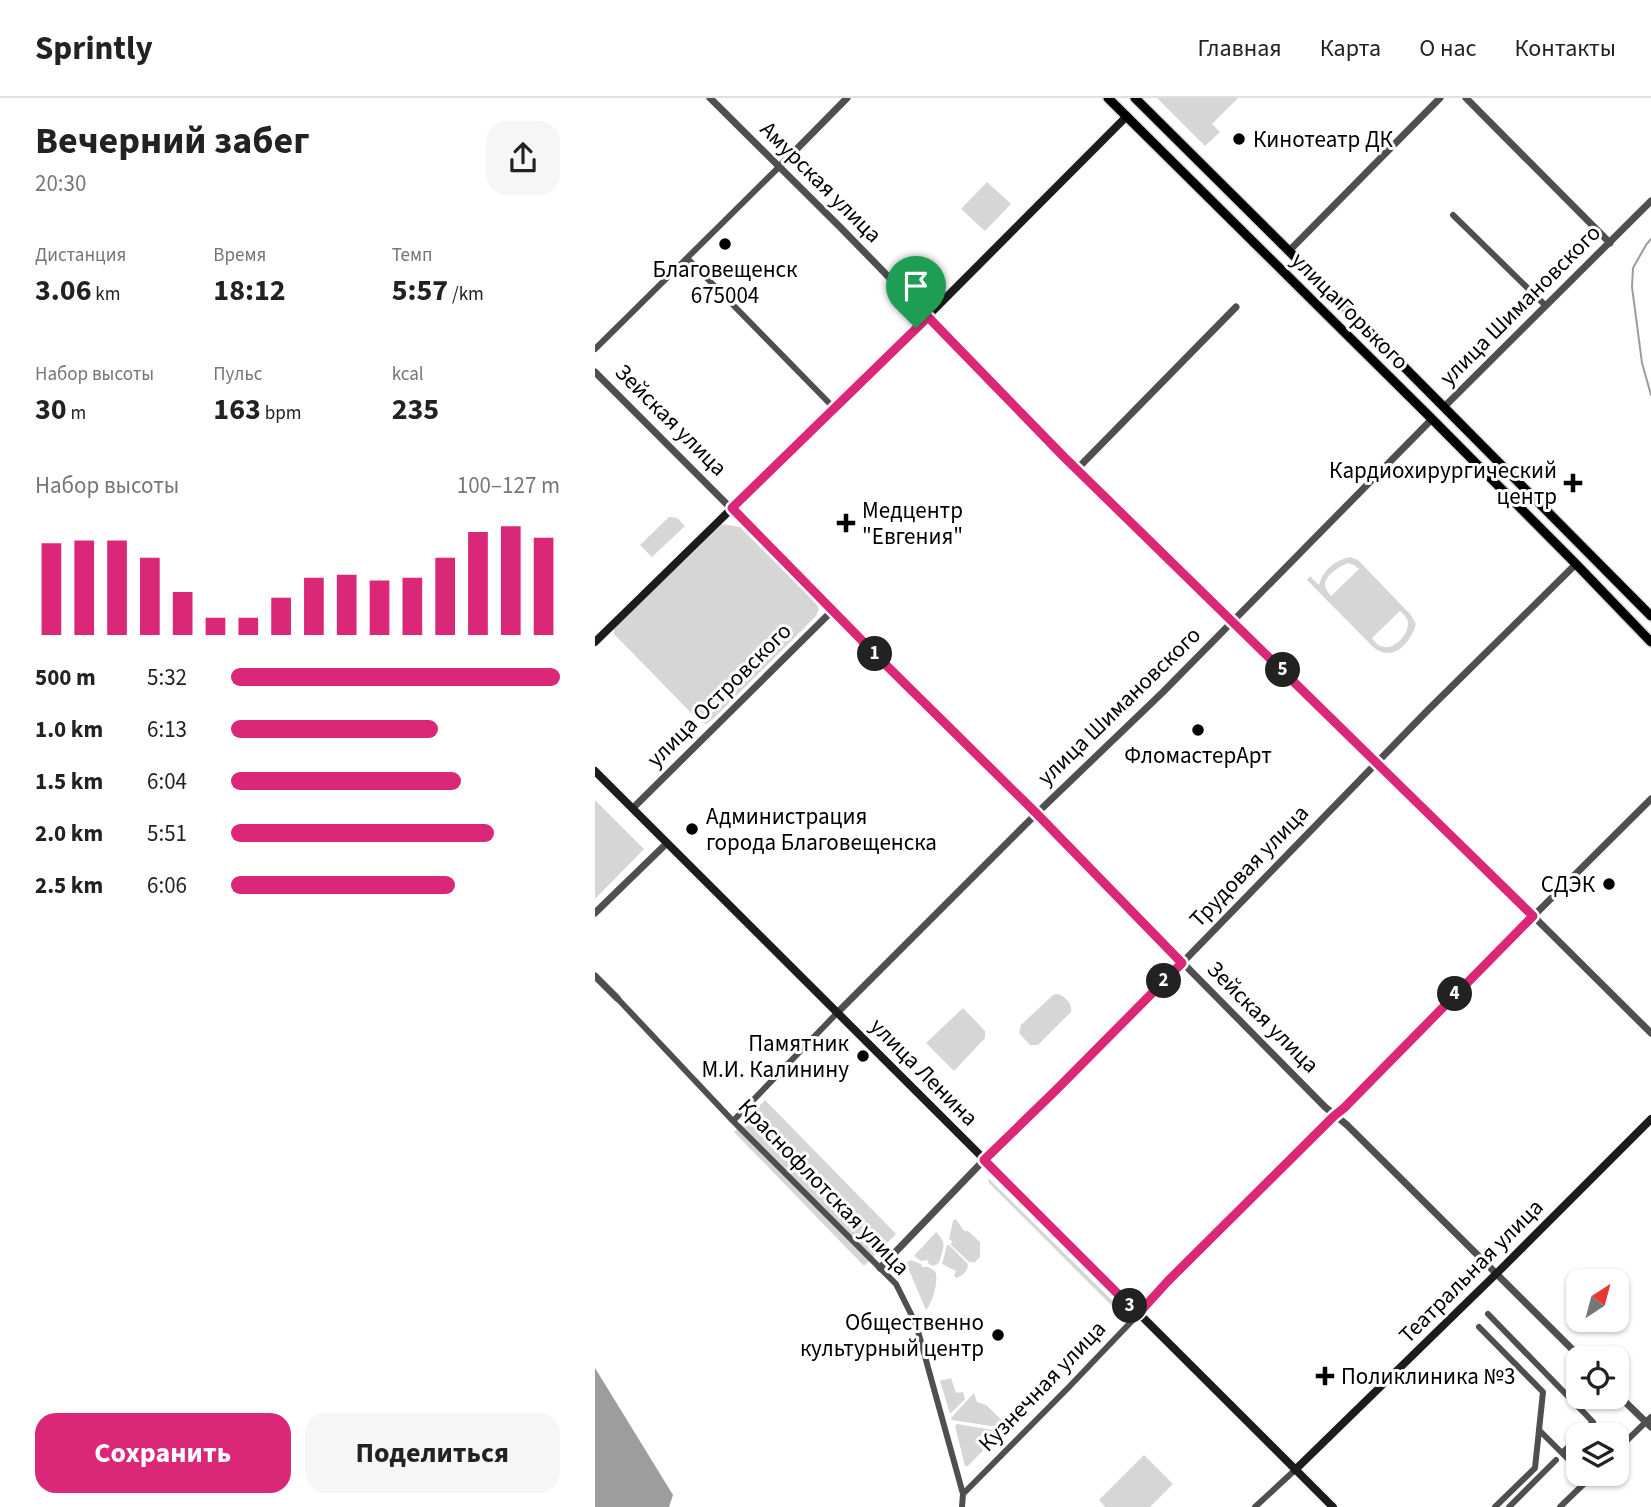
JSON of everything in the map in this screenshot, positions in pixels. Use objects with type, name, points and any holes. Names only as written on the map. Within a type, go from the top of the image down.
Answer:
[{"type":"main road","name":"улица Горького","points":[[1108,98],[1432,419],[1651,642]]},
{"type":"main road","name":"улица Горького","points":[[1140,100],[1651,616]]},
{"type":"main road","points":[[595,642],[928,317],[1140,100]]},
{"type":"main road","points":[[1276,264],[1289,251]]},
{"type":"main road","name":"улица Шимановского","points":[[1432,419],[1444,407]]},
{"type":"main road","name":"Трудовая улица","points":[[1576,564],[1588,552]]},
{"type":"main road","name":"улица Ленина","points":[[595,771],[1333,1507]]},
{"type":"main road","name":"Театральная улица","points":[[1295,1469],[1651,1119]]},
{"type":"street","name":"Амурская улица","points":[[710,98],[1077,469],[1651,1033]]},
{"type":"street","points":[[595,349],[848,98]]},
{"type":"street","points":[[1289,251],[1440,98]]},
{"type":"street","points":[[1466,98],[1610,243]]},
{"type":"street","name":"улица Шимановского","points":[[1444,407],[1651,201]]},
{"type":"street","points":[[1453,215],[1546,306]]},
{"type":"street","points":[[687,258],[835,409]]},
{"type":"street","points":[[1077,469],[1236,307]]},
{"type":"street","name":"Зейская улица","points":[[595,372],[1037,814],[1334,1116],[1347,1125],[1569,1346]]},
{"type":"street","name":"улица Шимановского","points":[[733,1121],[837,1013],[1163,692],[1432,419]]},
{"type":"street","name":"Трудовая улица","points":[[880,1268],[1428,710],[1576,564]]},
{"type":"street","name":"улица Островского","points":[[633,808],[833,610]]},
{"type":"street","name":"Кузнечная улица","points":[[963,1494],[1068,1388],[1168,1281],[1651,799]]},
{"type":"street","points":[[595,914],[667,843]]},
{"type":"street","name":"Краснофлотская улица","points":[[595,976],[733,1121],[896,1284],[916,1324],[963,1494],[962,1507]]},
{"type":"street","points":[[1488,1314],[1592,1423]]},
{"type":"street","points":[[1479,1327],[1543,1392],[1535,1468],[1495,1507]]},
{"type":"street","points":[[1629,1404],[1649,1422],[1629,1440]]},
{"type":"street","points":[[1539,1430],[1566,1457]]},
{"type":"street","points":[[1562,1453],[1566,1449]]},
{"type":"street","points":[[1509,1507],[1556,1460]]},
{"type":"street","name":"Театральная улица","points":[[1255,1507],[1295,1469]]},
{"type":"street","points":[[1560,1507],[1581,1486]]},
{"type":"shaded area","points":[[1157,98],[1238,98],[1212,124],[1220,132],[1205,146]]},
{"type":"shaded area","points":[[987,182],[1011,204],[985,231],[961,209]]},
{"type":"shaded area","points":[[669,517],[677,518],[685,526],[652,557],[640,545]]},
{"type":"shaded area","points":[[722,524],[740,527],[819,609],[816,616],[706,724],[698,720],[614,634],[614,628]]},
{"type":"shaded area","points":[[1345,558],[1358,560],[1411,615],[1416,624],[1410,638],[1400,649],[1387,653],[1373,647],[1307,580],[1310,576],[1319,585],[1327,570]],"holes":[[[1348,563],[1359,569],[1331,596],[1325,586],[1327,578]],[[1400,611],[1408,623],[1405,633],[1390,647],[1376,643],[1372,638]]]},
{"type":"shaded area","points":[[595,800],[644,849],[595,899]]},
{"type":"shaded area","points":[[1057,994],[1067,1000],[1071,1012],[1038,1045],[1030,1045],[1019,1033],[1021,1025]]},
{"type":"shaded area","points":[[963,1008],[985,1031],[985,1038],[954,1071],[926,1043]]},
{"type":"shaded area","points":[[765,1100],[896,1234],[864,1266],[734,1132]]},
{"type":"shaded area","points":[[988,1178],[1121,1309],[1120,1312],[989,1183]]},
{"type":"shaded area","points":[[955,1219],[963,1230],[980,1242],[980,1257],[974,1263],[969,1262],[951,1245],[952,1241],[949,1239]]},
{"type":"shaded area","points":[[936,1232],[943,1246],[939,1263],[933,1266],[927,1260],[921,1261],[914,1256]]},
{"type":"shaded area","points":[[947,1245],[968,1264],[964,1273],[956,1278],[956,1271],[942,1264]]},
{"type":"shaded area","points":[[911,1260],[935,1271],[935,1291],[926,1310],[906,1263]]},
{"type":"shaded area","points":[[595,1368],[673,1495],[669,1507],[595,1507]]},
{"type":"shaded area","points":[[951,1378],[956,1393],[963,1392],[965,1399],[950,1414],[940,1381]]},
{"type":"shaded area","points":[[974,1393],[977,1402],[986,1405],[1005,1423],[1026,1403],[1023,1400],[1033,1400],[1004,1428],[952,1420]]},
{"type":"shaded area","points":[[957,1424],[998,1431],[999,1434],[968,1466],[965,1466],[955,1426]]},
{"type":"shaded area","points":[[1144,1455],[1173,1484],[1150,1507],[1105,1507],[1099,1500]]},
{"type":"waterway","points":[[1651,239],[1633,268],[1632,287],[1642,363],[1651,395]]},
{"type":"place","name":"Кинотеатр ДК","points":[[1239,139]]},
{"type":"place","name":"Благовещенск 675004","points":[[725,244]]},
{"type":"place","name":"Кардиохирургический центр","points":[[1573,483]]},
{"type":"place","name":"Медцентр \"Евгения\"","points":[[846,523]]},
{"type":"place","name":"ФломастерАрт","points":[[1198,730]]},
{"type":"place","name":"Администрация города Благовещенска","points":[[692,829]]},
{"type":"place","name":"СДЭК","points":[[1609,884]]},
{"type":"place","name":"Памятник М.И. Калинину","points":[[863,1056]]},
{"type":"place","name":"Общественно культурный центр","points":[[998,1335]]},
{"type":"place","name":"Поликлиника №3","points":[[1325,1376]]},
{"type":"route","points":[[928,317],[1064,457],[1533,916],[1138,1314],[984,1160],[1182,963],[732,508],[916,328],[928,317]]}]
